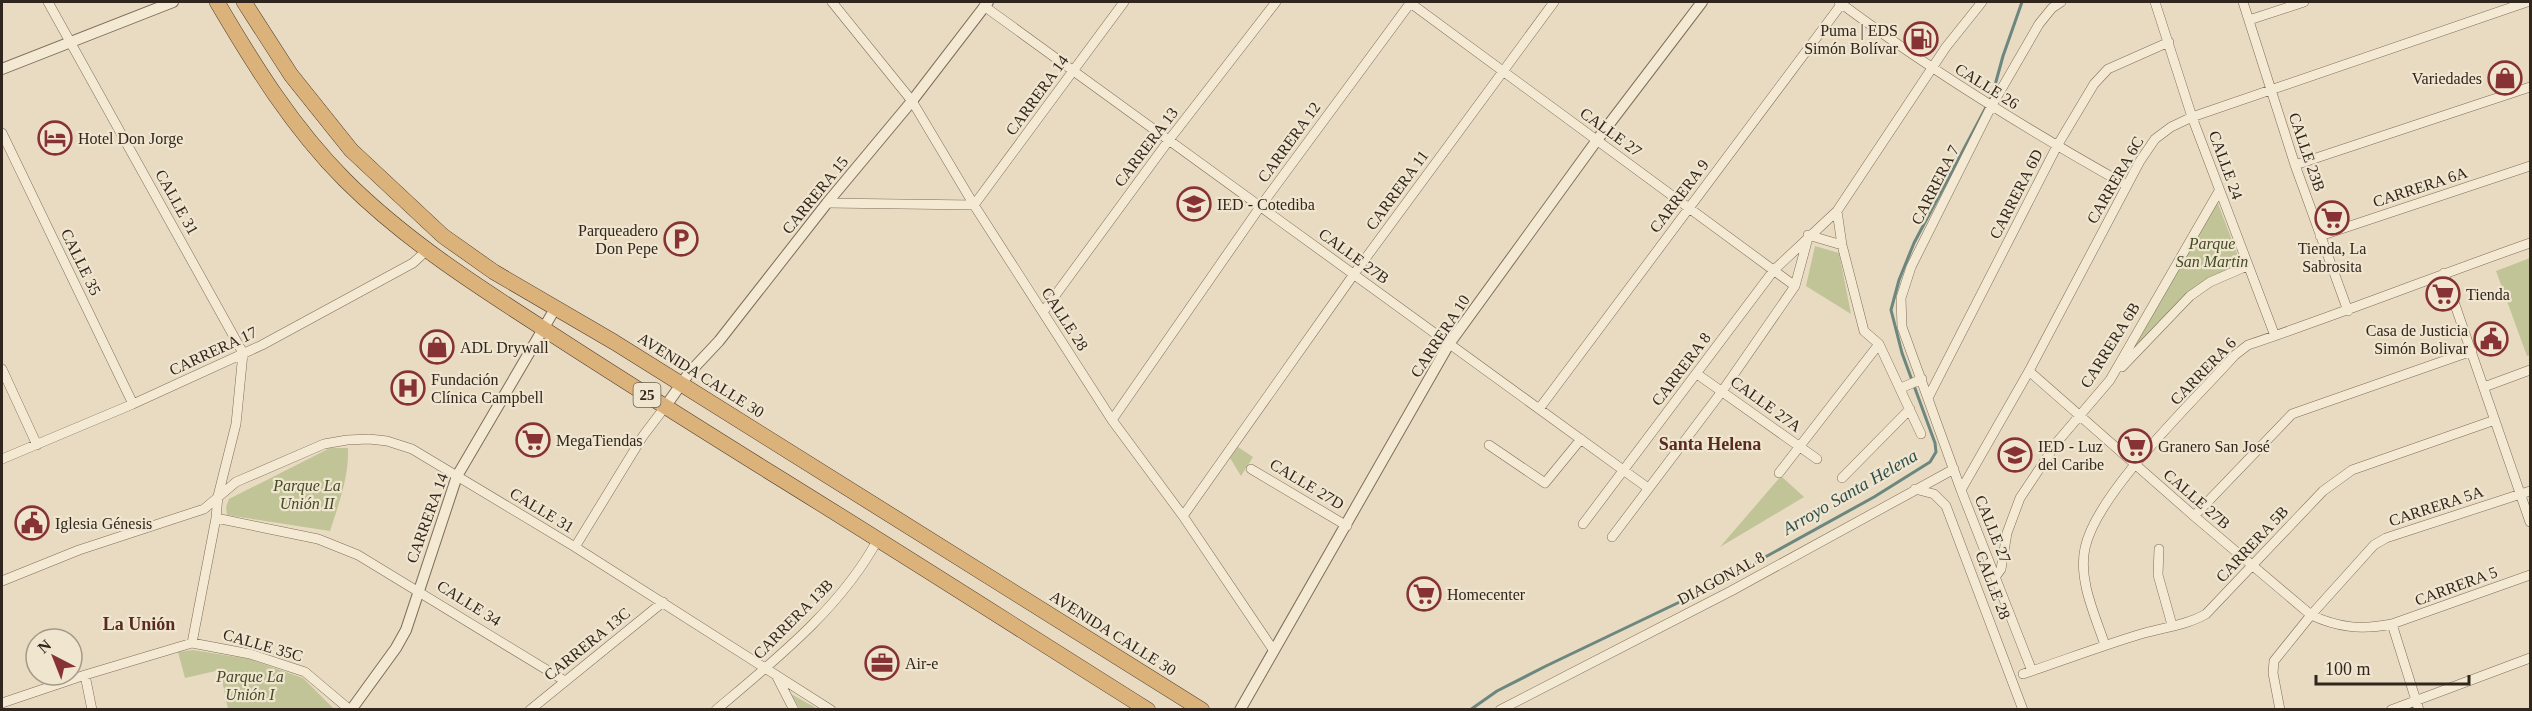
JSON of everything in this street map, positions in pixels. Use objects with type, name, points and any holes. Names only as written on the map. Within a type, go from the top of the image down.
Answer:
[{"type":"highway","name":"25","points":[[217,2],[250,59],[281,104],[318,150],[360,194],[426,251],[665,407],[1148,710]]},
{"type":"highway","name":"AVENIDA CALLE 30","points":[[244,2],[291,75],[351,150],[443,236],[494,272],[556,307],[926,535],[972,567],[1202,710]]},
{"type":"street","name":"CALLE 31","points":[[48,2],[70,44],[101,93],[243,353]]},
{"type":"street","points":[[2,69],[173,2]]},
{"type":"street","name":"CALLE 28","points":[[832,2],[912,100],[974,205],[1112,420],[1183,516],[1274,651]]},
{"type":"street","name":"CARRERA 14","points":[[974,205],[1124,2]]},
{"type":"street","name":"CARRERA 13","points":[[1043,312],[1169,140],[1276,2]]},
{"type":"street","name":"CALLE 27","points":[[1410,2],[1795,286]]},
{"type":"street","name":"CARRERA 12","points":[[1112,420],[1260,207],[1410,2]]},
{"type":"street","name":"CARRERA 11","points":[[1183,516],[1354,274],[1554,2]]},
{"type":"street","name":"CARRERA 10","points":[[1240,710],[1449,344],[1597,140],[1702,2]]},
{"type":"street","name":"CALLE 26","points":[[1841,2],[1931,69],[1991,107],[2126,185]]},
{"type":"street","name":"CARRERA 9","points":[[1539,409],[1841,2]]},
{"type":"street","name":"CARRERA 8","points":[[1583,524],[1774,270],[1808,235],[1837,211],[1931,69],[1982,2]]},
{"type":"street","name":"CARRERA 7","points":[[1928,398],[1919,380],[1902,327],[1901,298],[1911,267],[1991,107],[2039,24],[2052,8],[2061,2]]},
{"type":"street","name":"CALLE 24","points":[[2156,2],[2192,117],[2275,336]]},
{"type":"street","name":"CALLE 23B","points":[[2243,2],[2295,165],[2348,311]]},
{"type":"street","points":[[2249,20],[2304,2]]},
{"type":"street","name":"CARRERA 6C","points":[[1961,490],[2029,371],[2126,185],[2155,139],[2171,127],[2192,117],[2527,2]]},
{"type":"street","name":"CARRERA 15","points":[[665,407],[827,202],[912,100],[986,4]]},
{"type":"street","name":"CALLE 27B","points":[[986,4],[1073,71],[1648,488]]},
{"type":"street","name":"CARRERA 6D","points":[[1928,398],[2057,146],[2094,84],[2108,69],[2169,42]]},
{"type":"street","points":[[2295,165],[2530,87]]},
{"type":"street","name":"CALLE 35","points":[[2,133],[134,404]]},
{"type":"street","name":"CARRERA 6A","points":[[2320,236],[2530,166]]},
{"type":"street","name":"CARRERA 6B","points":[[1991,578],[2001,569],[2007,533],[2020,498],[2051,451],[2110,380],[2219,190]]},
{"type":"street","points":[[827,202],[974,205]]},
{"type":"street","points":[[1837,211],[1842,245],[1864,331],[1879,344],[1904,387],[1910,410],[1921,434]]},
{"type":"street","points":[[1612,537],[1723,390],[1795,286],[1808,235],[1842,245]]},
{"type":"street","name":"CARRERA 6","points":[[2105,645],[2085,584],[2084,549],[2094,520],[2135,465],[2235,355],[2248,345],[2348,311],[2444,273],[2530,243]]},
{"type":"street","name":"CARRERA 17","points":[[2,459],[134,404],[262,345],[414,263],[426,251]]},
{"type":"street","points":[[2110,380],[2190,296],[2210,282],[2247,266]]},
{"type":"street","points":[[2444,273],[2495,420],[2526,493],[2530,522]]},
{"type":"street","name":"CARRERA 14","points":[[350,710],[396,648],[406,630],[457,476],[556,307]]},
{"type":"street","points":[[1779,473],[1879,344]]},
{"type":"street","points":[[2194,516],[2292,414],[2472,351]]},
{"type":"street","points":[[2,704],[85,675],[192,643],[216,518],[218,496],[236,424],[243,353]]},
{"type":"street","points":[[2,369],[37,445]]},
{"type":"street","points":[[2484,387],[2530,370]]},
{"type":"street","name":"CALLE 27B","points":[[2029,371],[2311,615],[2330,624],[2350,629],[2370,629],[2392,624]]},
{"type":"street","name":"CALLE 27A","points":[[1697,374],[1723,390],[1817,459]]},
{"type":"street","points":[[1904,387],[1919,380]]},
{"type":"street","name":"CALLE 27","points":[[1928,398],[2027,673]]},
{"type":"street","points":[[575,547],[643,436],[665,407]]},
{"type":"street","points":[[1842,478],[1910,410]]},
{"type":"street","name":"CARRERA 5B","points":[[2027,673],[2105,645],[2195,620],[2206,614],[2323,491],[2352,470],[2495,420]]},
{"type":"street","name":"CALLE 31","points":[[2,581],[79,550],[204,509],[242,479],[324,444],[369,439],[400,444],[457,476],[663,602],[831,710]]},
{"type":"street","points":[[1489,445],[1542,483],[1548,482],[1581,439]]},
{"type":"street","name":"CALLE 27D","points":[[1251,469],[1347,525]]},
{"type":"street","name":"DIAGONAL 8","points":[[1500,710],[1731,591],[1954,469]]},
{"type":"street","name":"CALLE 28","points":[[1915,489],[1934,494],[1946,506],[2023,710]]},
{"type":"street","name":"CARRERA 5A","points":[[2280,710],[2273,673],[2274,661],[2311,615],[2374,545],[2386,538],[2526,493]]},
{"type":"street","name":"CALLE 34","points":[[216,518],[318,539],[338,546],[418,590],[565,681]]},
{"type":"street","name":"CARRERA 13B","points":[[716,710],[812,623],[856,576],[878,539]]},
{"type":"street","points":[[2159,549],[2158,575],[2172,625]]},
{"type":"street","name":"CARRERA 5","points":[[2392,624],[2530,575]]},
{"type":"street","name":"CARRERA 13C","points":[[530,710],[663,602]]},
{"type":"street","points":[[2392,624],[2417,705]]},
{"type":"street","name":"CALLE 35C","points":[[192,643],[250,654],[305,672],[350,710]]},
{"type":"street","points":[[2391,710],[2417,705],[2530,658]]},
{"type":"street","points":[[85,675],[92,710]]},
{"type":"street","points":[[776,676],[794,710]]},
{"type":"green space","name":"Parque San Martin","points":[[2217,201],[2241,264],[2203,284],[2138,345],[2135,343]]},
{"type":"green space","points":[[1815,246],[1839,253],[1851,314],[1806,286]]},
{"type":"green space","points":[[2530,258],[2530,355],[2527,356],[2496,271]]},
{"type":"green space","points":[[1238,447],[1253,457],[1241,476],[1230,458]]},
{"type":"green space","name":"Parque La Unión II","points":[[330,448],[348,448],[348,459],[340,500],[330,531],[227,515],[226,507],[229,499]]},
{"type":"green space","points":[[1781,476],[1804,497],[1720,547]]},
{"type":"green space","name":"Parque La Unión I","points":[[193,650],[249,659],[303,678],[334,709],[228,709],[220,670],[185,678],[178,652]]},
{"type":"green space","points":[[791,694],[818,709],[800,709]]},
{"type":"waterway","name":"Arroyo Santa Helena","points":[[1470,710],[1497,691],[1711,587],[1874,497],[1930,462],[1936,452],[1935,443],[1902,353],[1891,310],[1899,280],[1914,243],[1992,96],[2022,2]]},
{"type":"place","name":"Puma | EDS Simón Bolívar","points":[[1921,39]]},
{"type":"place","name":"Variedades","points":[[2505,78]]},
{"type":"place","name":"Hotel Don Jorge","points":[[55,138]]},
{"type":"place","name":"IED - Cotediba","points":[[1194,204]]},
{"type":"place","name":"Tienda, La Sabrosita","points":[[2332,218]]},
{"type":"place","name":"Parqueadero Don Pepe","points":[[681,239]]},
{"type":"place","name":"Tienda","points":[[2443,294]]},
{"type":"place","name":"Casa de Justicia Simón Bolivar","points":[[2491,339]]},
{"type":"place","name":"ADL Drywall","points":[[437,347]]},
{"type":"place","name":"Fundación Clínica Campbell","points":[[408,388]]},
{"type":"place","name":"MegaTiendas","points":[[533,440]]},
{"type":"place","name":"Granero San José","points":[[2135,446]]},
{"type":"place","name":"IED - Luz del Caribe","points":[[2015,455]]},
{"type":"place","name":"Iglesia Génesis","points":[[32,523]]},
{"type":"place","name":"Homecenter","points":[[1424,594]]},
{"type":"place","name":"Air-e","points":[[882,663]]},
{"type":"district","name":"Santa Helena","points":[[1710,444]]},
{"type":"district","name":"La Unión","points":[[139,624]]}]
